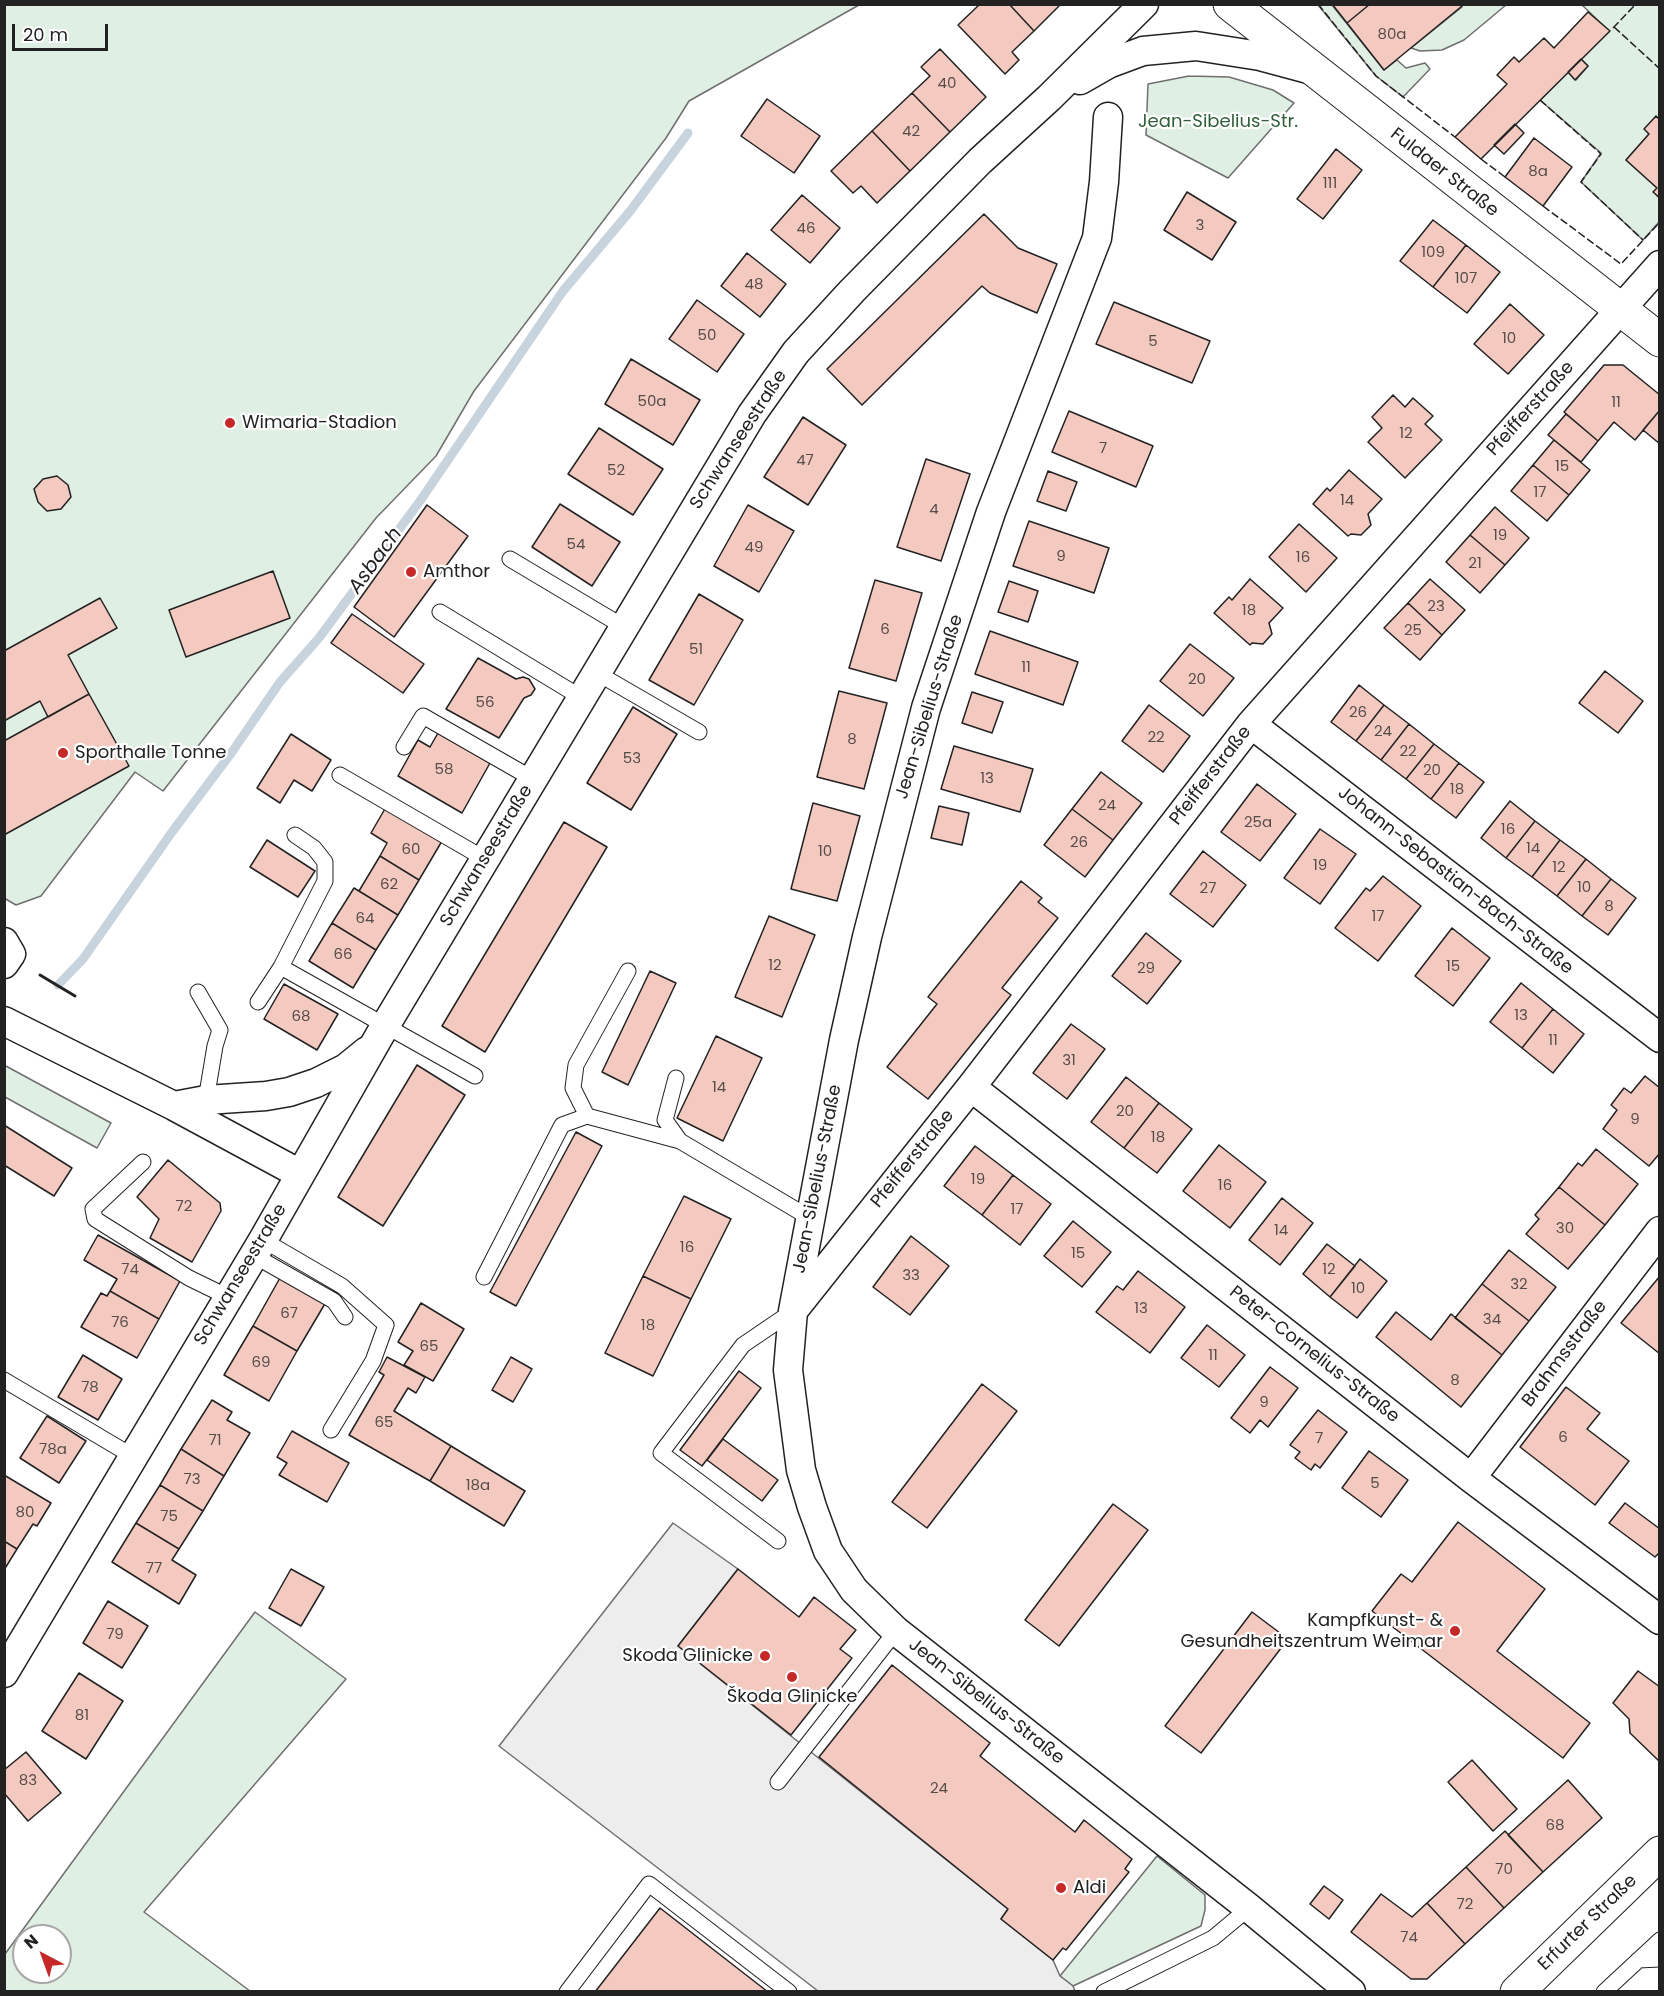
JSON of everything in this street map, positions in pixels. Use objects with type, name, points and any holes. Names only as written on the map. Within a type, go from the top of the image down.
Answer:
[{"type":"street","name":"Schwanseestraße","points":[[4,1674],[258,1247],[379,1036],[752,414],[796,352],[852,291],[981,161],[1144,4]]},
{"type":"street","name":"Fuldaer Straße","points":[[1230,4],[1659,340]]},
{"type":"street","name":"Schwanseestraße","points":[[1049,98],[1108,64],[1143,51],[1196,46],[1260,56],[1316,72]]},
{"type":"street","name":"Jean-Sibelius-Straße","points":[[1108,117],[1104,182],[1097,238],[991,512],[926,708],[867,936],[844,1040],[793,1311],[788,1370],[801,1470],[812,1507],[828,1551],[854,1590],[896,1631],[1249,1908],[1351,1992]]},
{"type":"street","name":"Pfeifferstraße","points":[[793,1311],[971,1087],[1251,724],[1659,265]]},
{"type":"street","name":"Johann-Sebastian-Bach-Straße","points":[[1251,724],[1659,1038]]},
{"type":"street","points":[[4,942],[10,954],[4,964]]},
{"type":"street","points":[[4,1021],[174,1106],[300,1174]]},
{"type":"street","points":[[174,1106],[206,1100],[266,1096],[289,1092],[316,1083],[346,1068],[379,1036]]},
{"type":"street","name":"Peter-Cornelius-Straße","points":[[971,1087],[1471,1478],[1659,1620]]},
{"type":"street","name":"Brahmsstraße","points":[[1471,1478],[1659,1231]]},
{"type":"street","name":"Erfurter Straße","points":[[1517,1992],[1659,1853]]},
{"type":"lane","points":[[510,559],[624,627]]},
{"type":"lane","points":[[441,612],[582,698]]},
{"type":"lane","points":[[597,673],[699,732]]},
{"type":"lane","points":[[404,747],[423,716],[533,779]]},
{"type":"lane","points":[[340,775],[485,859]]},
{"type":"lane","points":[[258,1002],[281,967],[325,881],[325,862],[314,848],[295,835]]},
{"type":"lane","points":[[281,967],[379,1036],[475,1076]]},
{"type":"lane","points":[[588,1116],[573,1088],[576,1065],[628,971]]},
{"type":"lane","points":[[198,992],[220,1030],[206,1100]]},
{"type":"lane","points":[[676,1078],[665,1120],[680,1141]]},
{"type":"lane","points":[[484,1277],[562,1125],[588,1116],[680,1141],[810,1218]]},
{"type":"lane","points":[[143,1162],[93,1209],[95,1219],[189,1278],[228,1297]]},
{"type":"lane","points":[[258,1247],[334,1301],[345,1317]]},
{"type":"lane","points":[[258,1247],[342,1286],[386,1325],[374,1361],[331,1430]]},
{"type":"lane","points":[[778,1541],[661,1453],[744,1345],[793,1311]]},
{"type":"lane","points":[[4,1380],[134,1457]]},
{"type":"lane","points":[[778,1782],[896,1631]]},
{"type":"lane","points":[[567,1992],[649,1884],[789,1992]]},
{"type":"lane","points":[[1104,1992],[1213,1938],[1249,1908]]},
{"type":"lane","points":[[1605,1992],[1659,1940]]},
{"type":"lane","points":[[1638,1960],[1659,1959]]},
{"type":"green space","name":"Wimaria-Stadion","points":[[4,5],[859,5],[689,101],[666,138],[474,391],[436,456],[376,518],[163,791],[135,772],[41,896],[16,905],[4,898]]},
{"type":"green space","points":[[1318,5],[1332,5],[1384,70],[1397,60],[1406,68],[1425,63],[1430,69],[1403,97],[1376,76]]},
{"type":"green space","points":[[1461,5],[1506,5],[1464,40],[1442,50],[1420,51],[1411,48],[1462,7]]},
{"type":"green space","points":[[1582,5],[1659,5],[1659,120],[1645,129],[1649,134],[1626,160],[1657,188],[1654,192],[1659,198],[1659,222],[1643,240],[1581,182],[1601,153],[1540,100],[1568,72],[1576,80],[1588,66],[1581,59],[1609,31]]},
{"type":"green space","name":"Jean-Sibelius-Str.","points":[[1189,76],[1229,77],[1273,90],[1294,103],[1228,178],[1146,135],[1148,84]]},
{"type":"green space","points":[[4,1065],[111,1123],[97,1148],[5,1097]]},
{"type":"green space","points":[[255,1612],[346,1679],[144,1912],[250,1991],[5,1991],[5,1954],[12,1944],[12,1984],[72,1984],[72,1924],[27,1924]]},
{"type":"green space","points":[[1157,1856],[1205,1895],[1205,1910],[1201,1926],[1073,1986],[1060,1976]]},
{"type":"shaded area","points":[[673,1523],[738,1569],[678,1646],[1008,1909],[1001,1919],[1053,1960],[1060,1976],[1073,1986],[1075,1991],[818,1991],[499,1746]]},
{"type":"building","points":[[980,4],[1009,4],[1034,31],[1012,52],[1019,60],[1005,74],[958,25]]},
{"type":"building","points":[[1009,4],[1061,4],[1034,31]]},
{"type":"building","points":[[1332,4],[1370,4],[1347,23]]},
{"type":"building","points":[[1370,4],[1461,4],[1462,6],[1384,70],[1347,23]]},
{"type":"building","points":[[1588,12],[1610,31],[1481,159],[1455,137],[1507,84],[1497,75],[1514,57],[1519,62],[1544,38],[1554,48]]},
{"type":"building","points":[[940,49],[986,97],[950,132],[912,93],[930,76],[921,67]]},
{"type":"building","points":[[1581,59],[1588,66],[1575,80],[1568,72]]},
{"type":"building","points":[[912,93],[950,132],[910,171],[872,131]]},
{"type":"building","points":[[767,99],[820,136],[794,173],[741,136]]},
{"type":"building","points":[[1656,116],[1660,120],[1660,198],[1653,192],[1657,188],[1626,160],[1649,134],[1644,129]]},
{"type":"building","points":[[1515,124],[1524,133],[1504,154],[1494,145]]},
{"type":"building","points":[[872,131],[910,171],[877,203],[861,186],[853,193],[831,171]]},
{"type":"building","points":[[1534,138],[1572,167],[1543,206],[1505,177]]},
{"type":"building","points":[[1336,149],[1362,170],[1323,219],[1297,199]]},
{"type":"building","points":[[1187,192],[1236,222],[1212,260],[1164,230]]},
{"type":"building","points":[[802,195],[840,228],[810,263],[771,230]]},
{"type":"building","points":[[984,214],[1018,248],[1057,264],[1037,313],[990,293],[982,286],[862,405],[827,369]]},
{"type":"building","points":[[1433,220],[1466,245],[1433,287],[1400,261]]},
{"type":"building","points":[[1466,245],[1500,272],[1467,313],[1433,287]]},
{"type":"building","points":[[747,253],[786,284],[760,317],[721,286]]},
{"type":"building","points":[[697,300],[744,334],[717,372],[669,339]]},
{"type":"building","points":[[1114,302],[1210,341],[1192,383],[1096,344]]},
{"type":"building","points":[[1510,304],[1544,335],[1508,374],[1474,344]]},
{"type":"building","points":[[631,359],[700,400],[673,445],[605,404]]},
{"type":"building","points":[[1604,365],[1623,365],[1660,395],[1660,410],[1635,440],[1614,422],[1598,441],[1564,412]]},
{"type":"building","points":[[1393,395],[1405,407],[1413,398],[1433,416],[1425,424],[1442,440],[1405,478],[1368,442],[1382,428],[1372,417]]},
{"type":"building","points":[[1660,410],[1660,444],[1643,430]]},
{"type":"building","points":[[1069,411],[1153,446],[1136,487],[1052,452]]},
{"type":"building","points":[[1566,414],[1598,441],[1581,462],[1548,435]]},
{"type":"building","points":[[803,417],[846,445],[808,505],[764,477]]},
{"type":"building","points":[[599,428],[663,469],[633,515],[568,474]]},
{"type":"building","points":[[1554,440],[1590,470],[1569,495],[1533,465]]},
{"type":"building","points":[[926,459],[970,474],[941,561],[897,547]]},
{"type":"building","points":[[1533,465],[1569,495],[1547,521],[1511,491]]},
{"type":"building","points":[[1349,470],[1382,499],[1368,514],[1371,525],[1361,535],[1348,536],[1313,504],[1327,488],[1330,491]]},
{"type":"building","points":[[1048,471],[1077,482],[1066,511],[1037,501]]},
{"type":"building","points":[[57,476],[68,485],[71,497],[61,509],[47,511],[38,502],[34,489],[43,479]]},
{"type":"building","points":[[560,504],[620,542],[592,586],[532,547]]},
{"type":"building","name":"Amthor","points":[[427,505],[468,536],[394,637],[354,607]]},
{"type":"building","points":[[748,505],[794,531],[759,592],[714,566]]},
{"type":"building","points":[[1495,507],[1529,538],[1505,565],[1470,535]]},
{"type":"building","points":[[1029,521],[1109,548],[1094,593],[1013,566]]},
{"type":"building","points":[[1299,524],[1337,558],[1306,592],[1269,557]]},
{"type":"building","points":[[1470,535],[1505,565],[1480,593],[1446,562]]},
{"type":"building","points":[[273,571],[290,618],[186,657],[169,610]]},
{"type":"building","points":[[1250,579],[1283,608],[1269,623],[1272,634],[1263,644],[1252,643],[1250,645],[1214,613],[1229,597],[1232,600]]},
{"type":"building","points":[[1430,579],[1465,610],[1442,635],[1408,603]]},
{"type":"building","points":[[875,580],[922,593],[896,681],[849,668]]},
{"type":"building","points":[[1009,581],[1038,591],[1028,622],[998,612]]},
{"type":"building","points":[[699,594],[743,620],[694,705],[649,680]]},
{"type":"building","points":[[100,598],[117,628],[68,655],[89,694],[48,717],[40,701],[4,721],[4,651]]},
{"type":"building","points":[[1408,603],[1442,635],[1420,660],[1384,628]]},
{"type":"building","points":[[352,614],[424,664],[403,693],[331,643]]},
{"type":"building","points":[[990,631],[1078,662],[1063,705],[975,674]]},
{"type":"building","points":[[1190,644],[1234,678],[1203,716],[1160,681]]},
{"type":"building","points":[[478,658],[516,679],[523,677],[529,679],[535,689],[531,695],[524,698],[499,738],[446,709]]},
{"type":"building","points":[[1605,671],[1643,701],[1618,733],[1579,703]]},
{"type":"building","points":[[1359,685],[1384,705],[1356,741],[1331,722]]},
{"type":"building","points":[[839,691],[887,703],[864,789],[817,777]]},
{"type":"building","points":[[972,692],[1003,702],[992,733],[962,723]]},
{"type":"building","name":"Sporthalle Tonne","points":[[89,694],[129,766],[4,835],[4,741]]},
{"type":"building","points":[[1149,705],[1190,736],[1163,772],[1122,741]]},
{"type":"building","points":[[1384,705],[1409,724],[1381,760],[1356,741]]},
{"type":"building","points":[[633,707],[677,734],[631,810],[587,783]]},
{"type":"building","points":[[1409,724],[1434,744],[1406,779],[1381,760]]},
{"type":"building","points":[[438,733],[490,763],[462,813],[398,776],[418,740],[430,747]]},
{"type":"building","points":[[291,734],[331,760],[312,791],[294,780],[280,803],[257,788]]},
{"type":"building","points":[[1434,744],[1459,763],[1431,799],[1406,779]]},
{"type":"building","points":[[954,746],[1033,769],[1020,812],[941,789]]},
{"type":"building","points":[[1459,763],[1484,782],[1456,818],[1431,799]]},
{"type":"building","points":[[1101,772],[1142,803],[1113,840],[1072,809]]},
{"type":"building","points":[[1257,784],[1296,814],[1260,861],[1221,832]]},
{"type":"building","points":[[1510,801],[1535,821],[1506,858],[1481,838]]},
{"type":"building","points":[[813,803],[860,816],[837,901],[791,889]]},
{"type":"building","points":[[939,806],[969,813],[962,845],[931,838]]},
{"type":"building","points":[[386,807],[442,841],[419,880],[380,856],[387,843],[371,833]]},
{"type":"building","points":[[1072,809],[1113,840],[1085,877],[1044,845]]},
{"type":"building","points":[[1535,821],[1560,840],[1532,877],[1506,858]]},
{"type":"building","points":[[564,822],[607,847],[485,1052],[442,1026]]},
{"type":"building","points":[[1320,829],[1356,854],[1320,904],[1284,878]]},
{"type":"building","points":[[267,840],[315,871],[298,897],[250,867]]},
{"type":"building","points":[[1560,840],[1586,859],[1557,896],[1532,877]]},
{"type":"building","points":[[1203,851],[1246,885],[1213,927],[1170,894]]},
{"type":"building","points":[[380,856],[419,880],[398,915],[359,891]]},
{"type":"building","points":[[1586,859],[1611,879],[1582,916],[1557,896]]},
{"type":"building","points":[[1383,876],[1421,906],[1378,961],[1335,928],[1366,888],[1370,891]]},
{"type":"building","points":[[1611,879],[1636,898],[1608,935],[1582,916]]},
{"type":"building","points":[[1021,881],[1042,898],[1038,902],[1058,918],[1002,988],[1011,995],[928,1099],[887,1067],[937,1004],[928,997]]},
{"type":"building","points":[[354,888],[398,915],[376,950],[332,923]]},
{"type":"building","points":[[769,916],[815,935],[782,1017],[735,997]]},
{"type":"building","points":[[332,923],[376,950],[353,988],[309,961]]},
{"type":"building","points":[[1452,928],[1490,958],[1453,1006],[1415,976]]},
{"type":"building","points":[[1146,933],[1181,961],[1147,1004],[1112,976]]},
{"type":"building","points":[[650,971],[676,983],[628,1085],[602,1072]]},
{"type":"building","points":[[1521,983],[1553,1009],[1522,1048],[1490,1022]]},
{"type":"building","points":[[284,984],[338,1014],[317,1050],[264,1019]]},
{"type":"building","points":[[1553,1009],[1584,1034],[1553,1073],[1522,1048]]},
{"type":"building","points":[[1071,1024],[1105,1049],[1067,1099],[1033,1073]]},
{"type":"building","points":[[716,1036],[762,1058],[723,1141],[677,1118]]},
{"type":"building","points":[[417,1065],[465,1095],[383,1226],[338,1197]]},
{"type":"building","points":[[1645,1076],[1660,1088],[1660,1153],[1649,1166],[1603,1129],[1617,1110],[1611,1105],[1624,1088],[1631,1093]]},
{"type":"building","points":[[1126,1077],[1159,1103],[1124,1148],[1091,1122]]},
{"type":"building","points":[[1159,1103],[1192,1129],[1157,1173],[1124,1148]]},
{"type":"building","points":[[4,1125],[72,1168],[54,1196],[4,1165]]},
{"type":"building","points":[[576,1132],[602,1146],[516,1306],[490,1292]]},
{"type":"building","points":[[1219,1145],[1266,1182],[1230,1228],[1183,1191]]},
{"type":"building","points":[[975,1146],[1013,1175],[982,1215],[944,1186]]},
{"type":"building","points":[[1596,1149],[1638,1184],[1605,1225],[1559,1187],[1578,1163],[1582,1166]]},
{"type":"building","points":[[168,1160],[220,1203],[221,1211],[192,1262],[150,1238],[159,1219],[137,1197]]},
{"type":"building","points":[[1013,1175],[1051,1204],[1020,1245],[982,1215]]},
{"type":"building","points":[[1559,1187],[1605,1225],[1568,1269],[1526,1234],[1539,1219],[1535,1215]]},
{"type":"building","points":[[684,1196],[731,1219],[691,1299],[643,1276]]},
{"type":"building","points":[[1282,1198],[1313,1223],[1280,1265],[1249,1240]]},
{"type":"building","points":[[1073,1221],[1111,1252],[1082,1287],[1044,1256]]},
{"type":"building","points":[[98,1235],[180,1281],[159,1319],[110,1291],[117,1279],[84,1260]]},
{"type":"building","points":[[911,1236],[949,1266],[910,1315],[873,1287]]},
{"type":"building","points":[[1327,1244],[1355,1266],[1330,1297],[1303,1274]]},
{"type":"building","points":[[1509,1250],[1556,1287],[1529,1321],[1482,1284]]},
{"type":"building","points":[[1360,1259],[1387,1281],[1357,1318],[1330,1297]]},
{"type":"building","points":[[1138,1271],[1185,1307],[1150,1353],[1096,1312],[1117,1286],[1123,1290]]},
{"type":"building","points":[[281,1276],[326,1302],[297,1351],[253,1326]]},
{"type":"building","points":[[643,1276],[691,1299],[653,1376],[605,1353]]},
{"type":"building","points":[[1660,1276],[1660,1354],[1621,1323]]},
{"type":"building","points":[[1482,1284],[1529,1321],[1502,1355],[1455,1318]]},
{"type":"building","points":[[110,1291],[159,1319],[137,1358],[81,1327],[101,1293],[107,1296]]},
{"type":"building","points":[[421,1303],[464,1329],[433,1381],[404,1365],[413,1351],[398,1342]]},
{"type":"building","points":[[1396,1312],[1431,1340],[1451,1314],[1502,1355],[1461,1407],[1376,1337]]},
{"type":"building","points":[[1207,1325],[1245,1355],[1219,1387],[1181,1358]]},
{"type":"building","points":[[253,1326],[297,1351],[269,1401],[224,1375]]},
{"type":"building","points":[[83,1355],[122,1379],[98,1420],[58,1397]]},
{"type":"building","points":[[387,1357],[425,1377],[416,1393],[408,1388],[394,1411],[451,1446],[430,1481],[349,1435],[384,1375],[379,1372]]},
{"type":"building","points":[[511,1357],[532,1369],[513,1402],[492,1390]]},
{"type":"building","points":[[1270,1367],[1298,1388],[1268,1427],[1260,1420],[1250,1433],[1231,1418]]},
{"type":"building","points":[[739,1371],[761,1388],[702,1466],[680,1450]]},
{"type":"building","points":[[982,1384],[1017,1411],[927,1528],[892,1502]]},
{"type":"building","points":[[1566,1387],[1600,1413],[1587,1429],[1629,1461],[1595,1505],[1520,1447]]},
{"type":"building","points":[[212,1400],[232,1412],[227,1420],[250,1433],[224,1476],[181,1449]]},
{"type":"building","points":[[1318,1410],[1347,1432],[1320,1468],[1315,1464],[1311,1470],[1295,1458],[1300,1452],[1290,1445]]},
{"type":"building","points":[[47,1416],[86,1441],[59,1483],[20,1458]]},
{"type":"building","points":[[292,1431],[349,1463],[327,1502],[279,1475],[287,1463],[277,1457]]},
{"type":"building","points":[[723,1439],[778,1480],[762,1501],[707,1460]]},
{"type":"building","points":[[451,1446],[525,1491],[504,1526],[430,1481]]},
{"type":"building","points":[[181,1449],[224,1476],[203,1511],[160,1485]]},
{"type":"building","points":[[1369,1451],[1408,1480],[1381,1517],[1342,1488]]},
{"type":"building","points":[[4,1475],[51,1503],[37,1526],[33,1524],[17,1549],[4,1541]]},
{"type":"building","points":[[160,1485],[203,1511],[179,1549],[136,1523]]},
{"type":"building","points":[[1625,1503],[1660,1529],[1660,1552],[1655,1557],[1609,1523]]},
{"type":"building","points":[[1113,1504],[1148,1530],[1059,1646],[1025,1620]]},
{"type":"building","name":"Kampfkunst- & Gesundheitszentrum Weimar","points":[[1458,1522],[1545,1589],[1497,1651],[1590,1723],[1563,1758],[1372,1611],[1401,1574],[1412,1582]]},
{"type":"building","points":[[136,1523],[179,1549],[172,1560],[196,1575],[179,1604],[112,1562]]},
{"type":"building","points":[[4,1541],[17,1549],[4,1570]]},
{"type":"building","points":[[291,1569],[324,1587],[301,1626],[269,1608]]},
{"type":"building","points":[[738,1569],[799,1617],[814,1597],[856,1630],[840,1649],[852,1658],[791,1735],[678,1646]]},
{"type":"building","points":[[108,1601],[148,1626],[122,1668],[83,1643]]},
{"type":"building","points":[[1252,1612],[1288,1639],[1201,1753],[1165,1726]]},
{"type":"building","points":[[892,1665],[990,1743],[980,1756],[1075,1832],[1084,1820],[1132,1859],[1125,1869],[1129,1872],[1066,1950],[1063,1948],[1053,1960],[1001,1919],[1008,1909],[819,1757]]},
{"type":"building","points":[[1638,1671],[1660,1687],[1660,1762],[1630,1733],[1629,1719],[1613,1703]]},
{"type":"building","points":[[79,1673],[123,1701],[86,1759],[42,1731]]},
{"type":"building","points":[[26,1752],[61,1793],[28,1821],[4,1793],[4,1770]]},
{"type":"building","points":[[1472,1760],[1517,1809],[1493,1831],[1448,1782]]},
{"type":"building","points":[[1568,1780],[1602,1818],[1543,1872],[1508,1835]]},
{"type":"building","points":[[1505,1831],[1543,1872],[1504,1908],[1466,1867]]},
{"type":"building","points":[[1466,1867],[1504,1908],[1465,1944],[1427,1903]]},
{"type":"building","points":[[1324,1886],[1343,1900],[1329,1919],[1310,1904]]},
{"type":"building","points":[[1381,1894],[1412,1917],[1427,1903],[1465,1944],[1427,1979],[1411,1979],[1351,1932]]},
{"type":"building","points":[[660,1908],[768,1992],[595,1992]]},
{"type":"waterway","name":"Asbach","points":[[58,985],[83,959],[280,682],[319,638],[420,501],[563,291],[631,210],[688,133]]},
{"type":"fence","points":[[1318,4],[1376,76],[1455,137]]},
{"type":"fence","points":[[1613,28],[1636,4]]},
{"type":"fence","points":[[1614,27],[1660,69]]},
{"type":"fence","points":[[1540,100],[1601,154],[1581,182],[1643,240]]},
{"type":"fence","points":[[1481,159],[1505,177]]},
{"type":"fence","points":[[1543,206],[1621,264],[1660,222]]},
{"type":"wall","points":[[40,975],[75,996]]},
{"type":"place","name":"Wimaria-Stadion","points":[[230,423]]},
{"type":"place","name":"Amthor","points":[[411,572]]},
{"type":"place","name":"Sporthalle Tonne","points":[[63,753]]},
{"type":"place","name":"Kampfkunst- & Gesundheitszentrum Weimar","points":[[1455,1631]]},
{"type":"place","name":"Skoda Glinicke","points":[[765,1656]]},
{"type":"place","name":"Škoda Glinicke","points":[[792,1677]]},
{"type":"place","name":"Aldi","points":[[1061,1888]]}]
